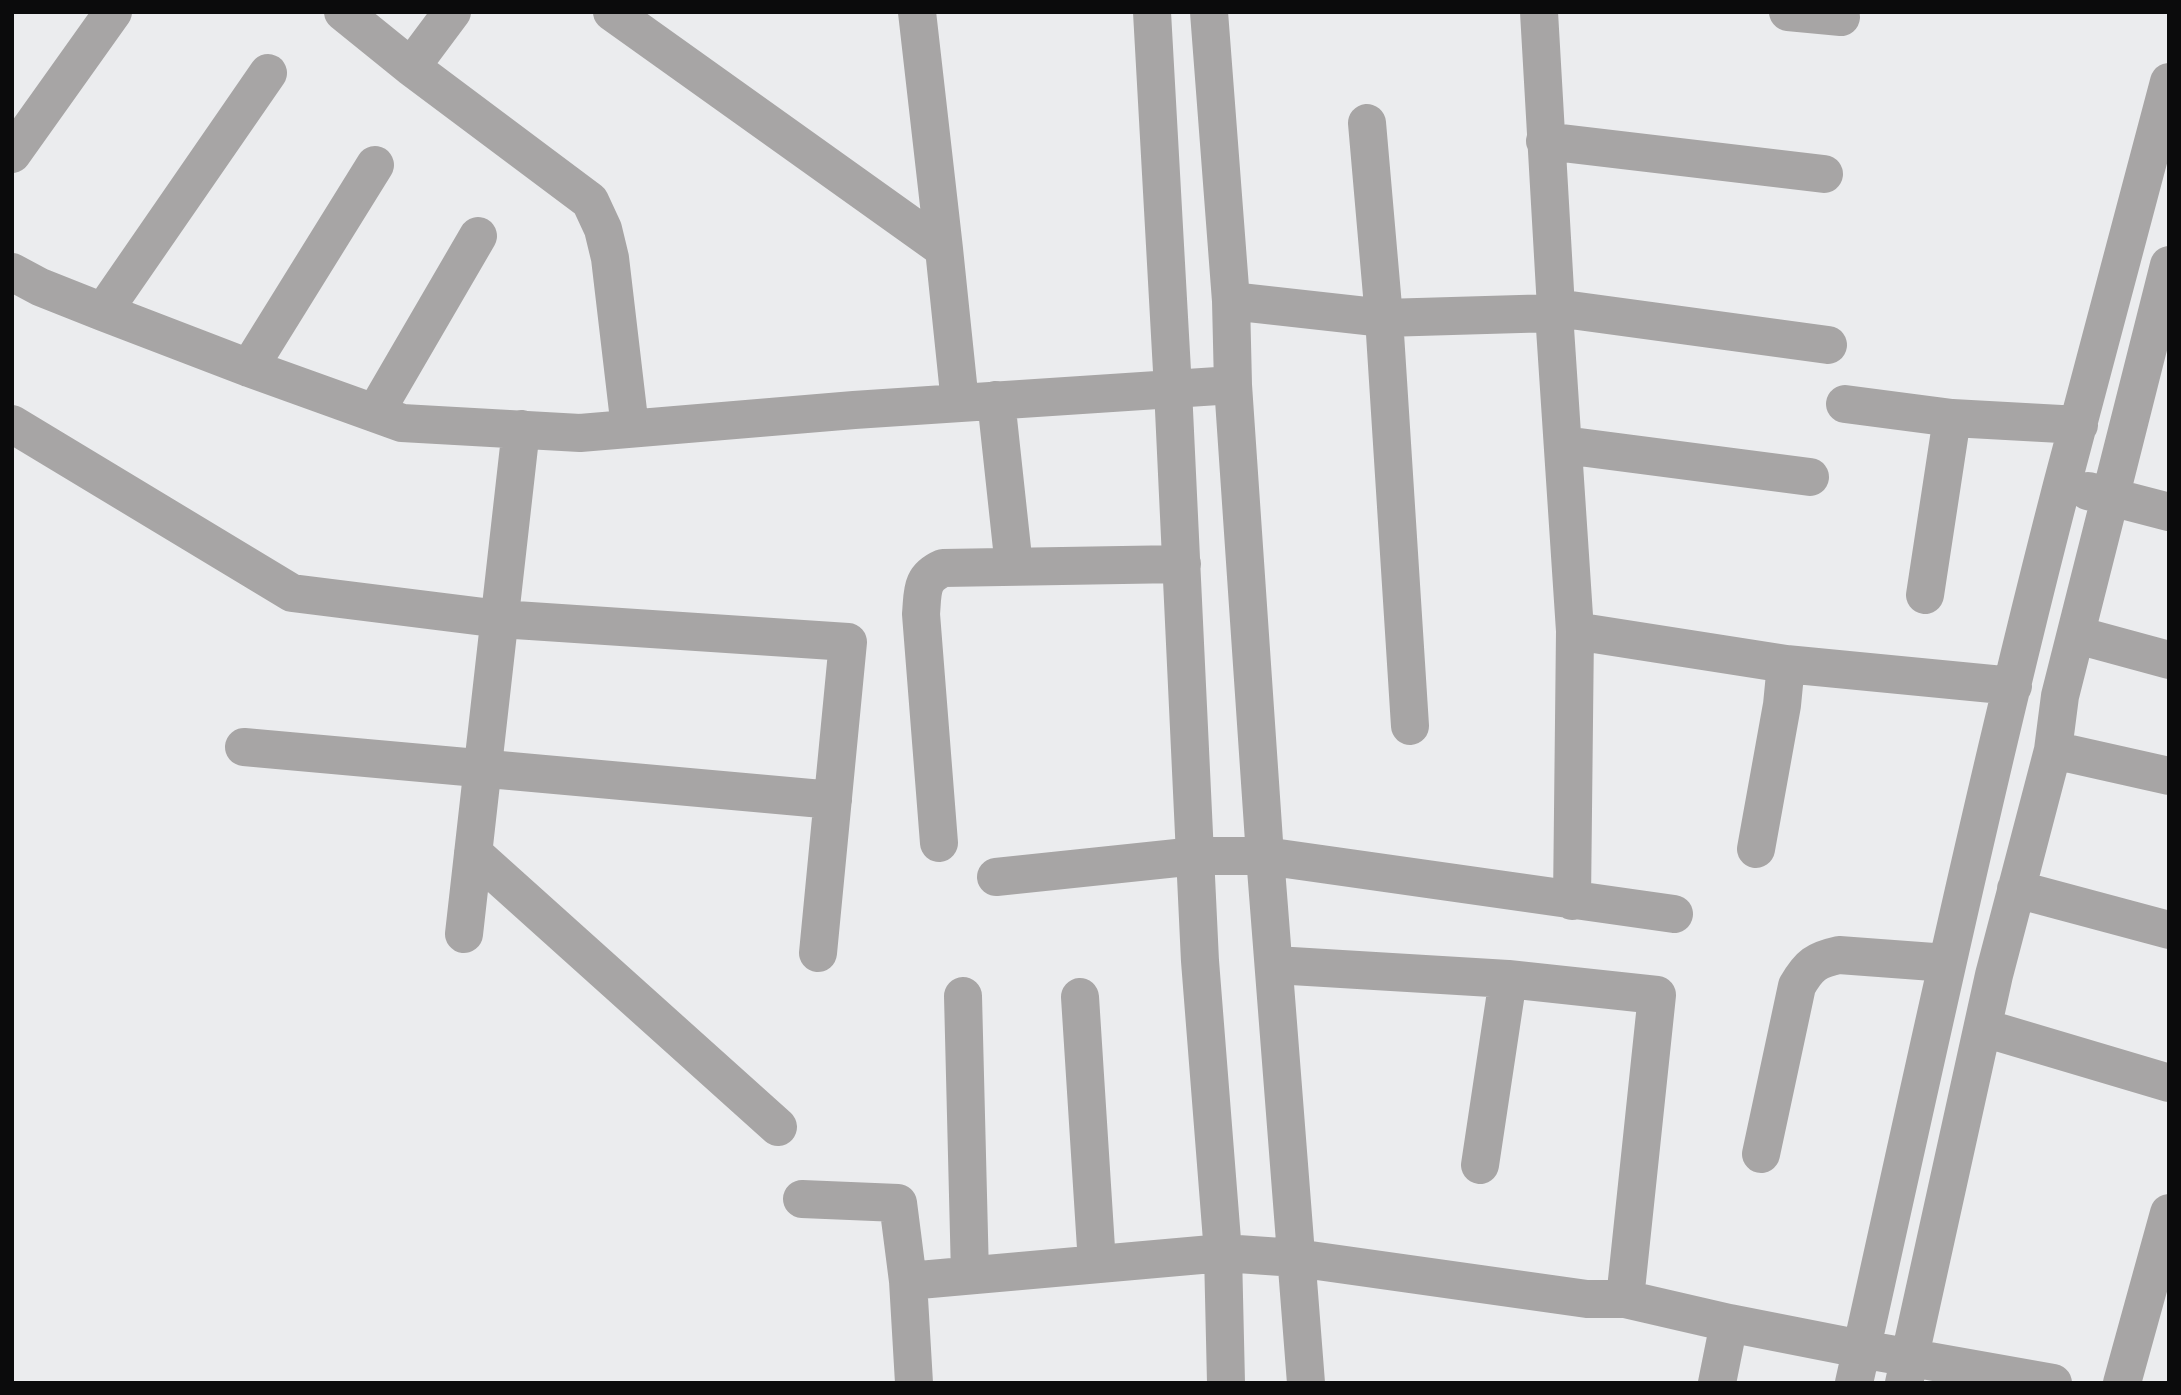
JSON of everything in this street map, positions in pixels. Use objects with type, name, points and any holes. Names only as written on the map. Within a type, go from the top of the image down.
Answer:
[{"type":"street","points":[[12,154],[113,12]]},
{"type":"street","points":[[343,12],[411,67],[590,201],[604,229],[611,258],[630,428]]},
{"type":"street","points":[[411,67],[452,12]]},
{"type":"street","points":[[612,12],[944,249]]},
{"type":"street","points":[[917,12],[944,249],[1014,567]]},
{"type":"street","points":[[1152,12],[1174,389],[1200,961],[1223,1253],[1226,1383]]},
{"type":"street","points":[[1209,12],[1231,301],[1233,385],[1265,856],[1306,1383]]},
{"type":"street","points":[[1539,12],[1575,631],[1572,901]]},
{"type":"street","points":[[1788,12],[1842,17]]},
{"type":"street","points":[[103,312],[268,73]]},
{"type":"street","points":[[1858,1366],[1947,963],[2013,686],[2062,484],[2169,82]]},
{"type":"street","points":[[1367,123],[1384,318],[1410,726]]},
{"type":"street","points":[[1545,141],[1824,174]]},
{"type":"street","points":[[249,368],[375,165]]},
{"type":"street","points":[[374,413],[478,236]]},
{"type":"street","points":[[12,272],[40,287],[103,312],[402,423],[580,433],[978,401],[1233,385]]},
{"type":"street","points":[[1907,1370],[1994,975],[2053,750],[2060,696],[2167,275]]},
{"type":"street","points":[[1231,301],[1384,318],[1555,310],[1828,345]]},
{"type":"street","points":[[1845,404],[1951,418],[2079,425]]},
{"type":"street","points":[[1925,595],[1951,418]]},
{"type":"street","points":[[12,424],[292,593],[500,620],[848,642],[818,953]]},
{"type":"street","points":[[464,933],[521,429]]},
{"type":"street","points":[[1564,445],[1810,477]]},
{"type":"street","points":[[2062,484],[2169,512]]},
{"type":"street","points":[[939,843],[921,614],[923,587],[931,573],[943,568],[1182,564]]},
{"type":"street","points":[[1575,631],[1786,664],[2013,686]]},
{"type":"street","points":[[2077,635],[2169,660]]},
{"type":"street","points":[[1756,849],[1782,705],[1786,664]]},
{"type":"street","points":[[244,747],[833,800]]},
{"type":"street","points":[[2053,750],[2169,776]]},
{"type":"street","points":[[473,853],[778,1127]]},
{"type":"street","points":[[996,877],[1196,856],[1265,856],[1674,914]]},
{"type":"street","points":[[2016,889],[2169,930]]},
{"type":"street","points":[[1761,1154],[1797,986],[1806,970],[1823,958],[1839,955],[1947,963]]},
{"type":"street","points":[[1275,965],[1508,979],[1657,995],[1625,1298]]},
{"type":"street","points":[[1480,1165],[1508,979]]},
{"type":"street","points":[[963,996],[970,1275]]},
{"type":"street","points":[[1080,997],[1097,1264]]},
{"type":"street","points":[[1984,1028],[2169,1083]]},
{"type":"street","points":[[802,1199],[898,1203],[908,1281],[914,1383]]},
{"type":"street","points":[[2122,1383],[2169,1213]]},
{"type":"street","points":[[908,1281],[1223,1253],[1296,1258],[1587,1299],[1625,1298],[1729,1323],[1858,1366],[2053,1383]]},
{"type":"street","points":[[1717,1383],[1729,1323]]}]
